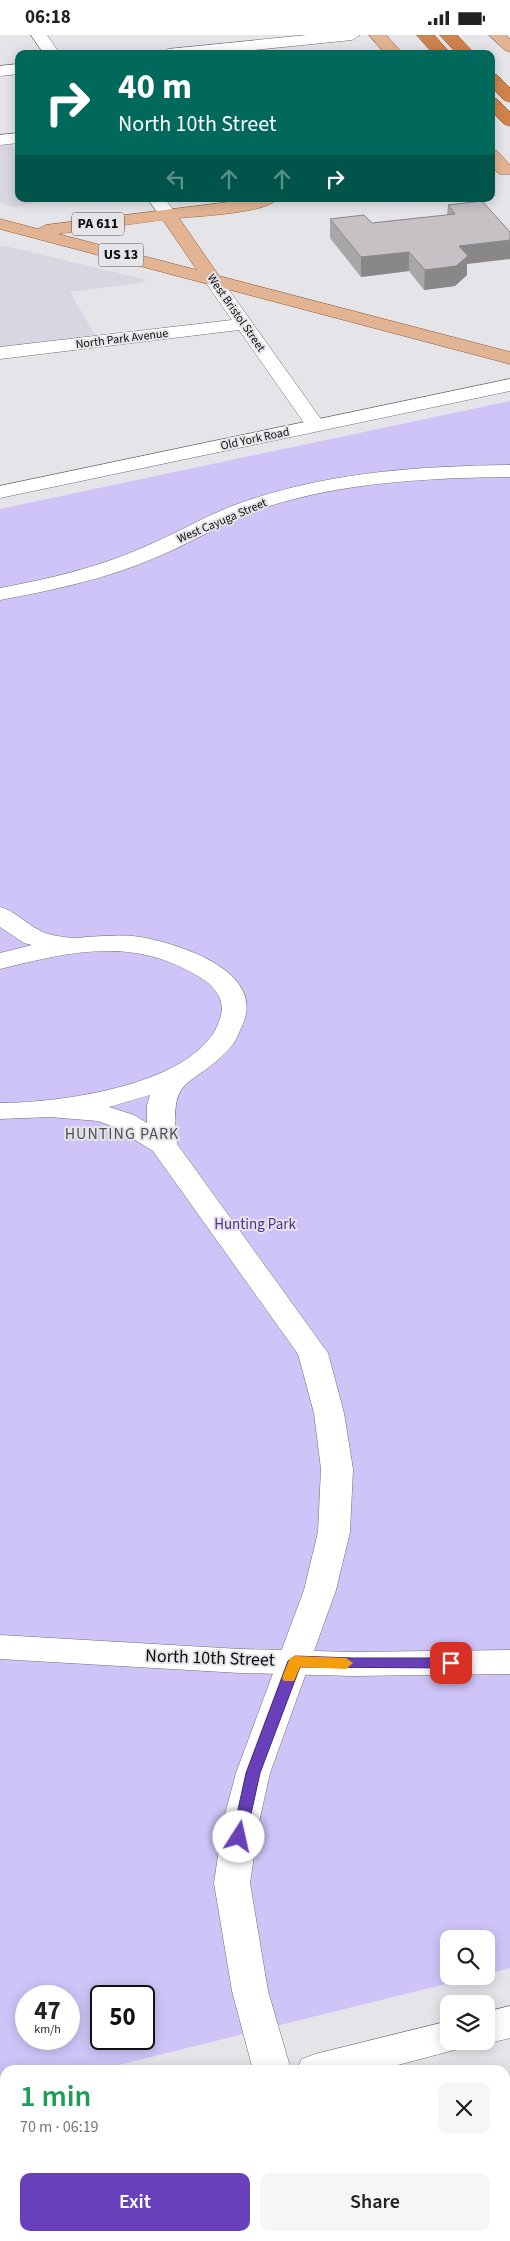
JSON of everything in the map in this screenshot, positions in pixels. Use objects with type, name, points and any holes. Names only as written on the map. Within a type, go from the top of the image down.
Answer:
[{"type":"highway","points":[[425,35],[439,50]]},
{"type":"highway","points":[[448,35],[463,50]]},
{"type":"highway","points":[[495,82],[510,97]]},
{"type":"highway","points":[[495,107],[510,121]]},
{"type":"main road","points":[[377,35],[390,50]]},
{"type":"main road","points":[[497,35],[510,47]]},
{"type":"main road","name":"PA 611","points":[[0,234],[29,231],[187,202]]},
{"type":"main road","name":"PA 611","points":[[0,222],[161,206],[254,205],[261,202]]},
{"type":"main road","name":"West Bristol Street","points":[[161,206],[213,280]]},
{"type":"main road","name":"US 13","points":[[0,222],[510,358]]},
{"type":"street","points":[[39,35],[49,50]]},
{"type":"street","points":[[193,50],[260,39],[352,35]]},
{"type":"street","points":[[0,71],[15,69]]},
{"type":"street","points":[[0,140],[15,138]]},
{"type":"street","name":"West Bristol Street","points":[[213,280],[316,426]]},
{"type":"street","name":"North Park Avenue","points":[[0,353],[243,324]]},
{"type":"street","name":"Old York Road","points":[[0,492],[510,385]]},
{"type":"street","name":"West Cayuga Street","points":[[0,594],[105,570],[149,553],[255,504],[343,481],[403,473],[510,471]]},
{"type":"street","points":[[0,915],[33,938],[76,944]]},
{"type":"street","points":[[0,961],[76,944],[122,942],[150,946],[180,956],[208,969],[226,983],[233,998],[234,1016],[225,1037],[207,1055],[168,1084],[162,1094],[160,1111],[163,1145]]},
{"type":"street","points":[[54,1110],[120,1095],[182,1073]]},
{"type":"street","points":[[0,1111],[54,1110],[101,1113],[124,1121],[163,1145],[312,1353],[329,1413],[337,1469],[334,1532],[320,1590],[253,1773],[241,1822],[232,1883],[250,1991],[271,2065]]},
{"type":"street","name":"North 10th Street","points":[[0,1647],[235,1660],[353,1664],[510,1662]]},
{"type":"street","points":[[495,2026],[510,2022]]},
{"type":"street","points":[[335,2065],[440,2039]]},
{"type":"shaded area","points":[[12,145],[15,150],[15,202],[43,202],[12,207],[0,203],[0,146]]},
{"type":"shaded area","points":[[6,246],[147,280],[140,283],[70,292],[95,335],[0,347],[0,247]]},
{"type":"green space","name":"Hunting Park","points":[[510,401],[510,1968],[495,1972],[495,1930],[440,1930],[440,1985],[442,1985],[118,2065],[0,2065],[0,509]]},
{"type":"building","points":[[483,202],[510,232],[510,240],[459,246],[468,256],[456,266],[425,270],[409,252],[361,257],[330,219],[364,215],[372,223],[455,214],[448,205]]},
{"type":"slow traffic","points":[[289,1678],[295,1661],[346,1663]]},
{"type":"district","name":"HUNTING PARK","points":[[122,1134]]},
{"type":"route","points":[[239,1837],[253,1773],[295,1661],[353,1664],[451,1663]]}]
